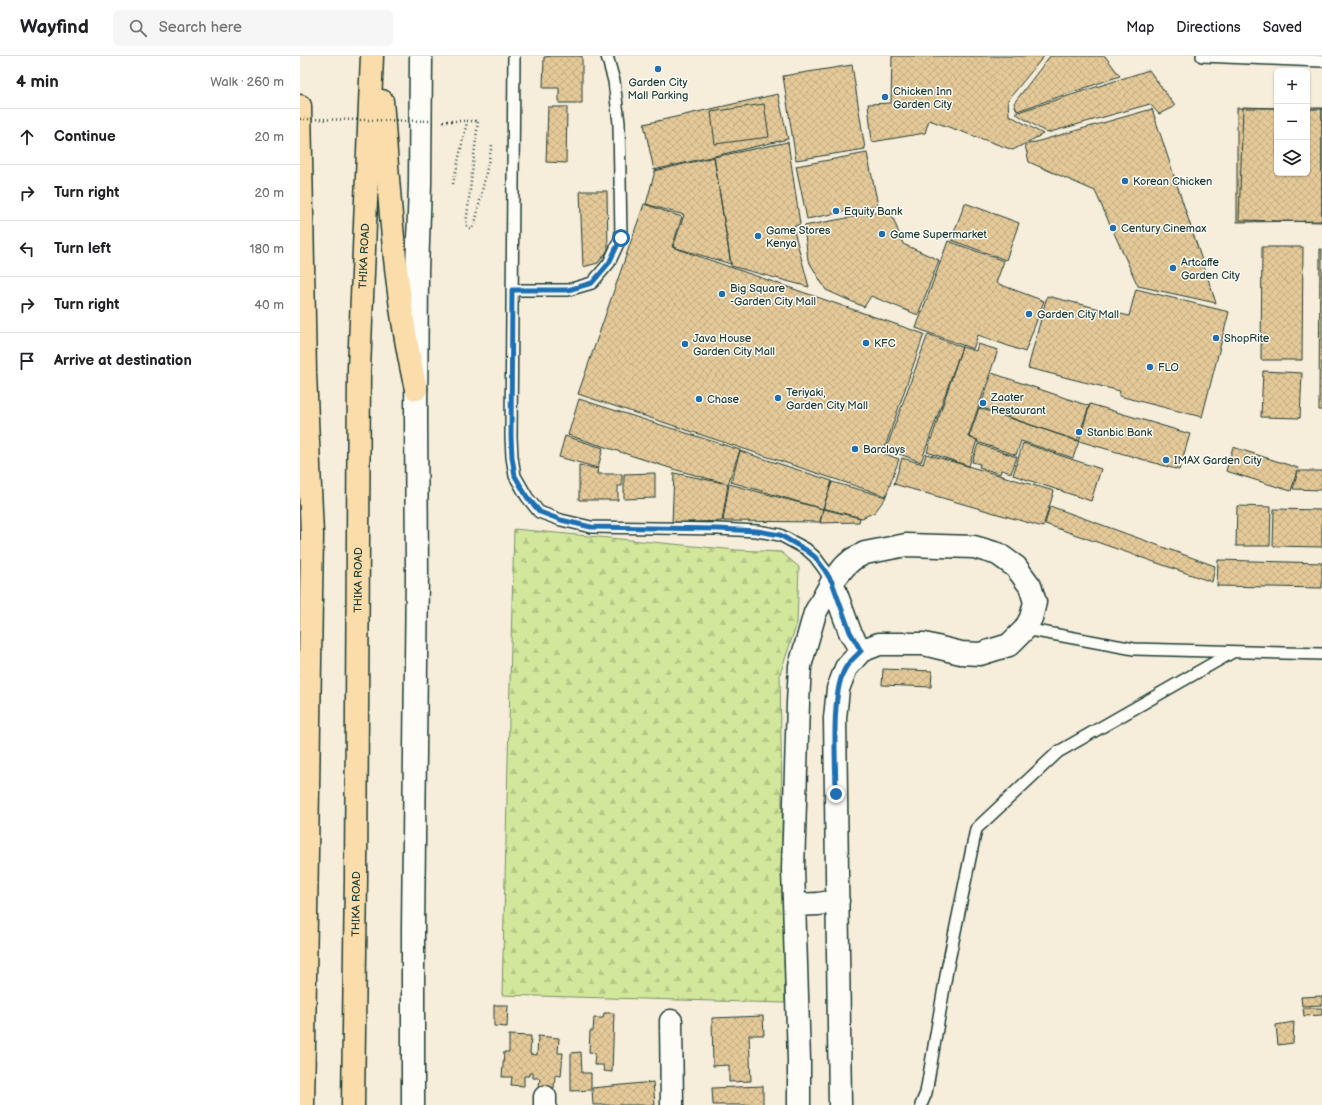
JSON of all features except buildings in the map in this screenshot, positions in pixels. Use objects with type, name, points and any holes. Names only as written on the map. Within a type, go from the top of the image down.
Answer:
[{"type":"highway","name":"THIKA ROAD","points":[[353,1105],[359,369],[372,56]]},
{"type":"highway","points":[[378,56],[394,260],[407,349],[416,390]]},
{"type":"highway","points":[[300,106],[305,373],[312,534],[303,1105]]},
{"type":"street","points":[[413,1105],[413,920],[416,695],[416,390],[421,56]]},
{"type":"street","points":[[799,1105],[793,869],[800,666],[814,613],[832,582],[844,566],[853,559],[865,553],[906,545],[974,547],[998,554],[1016,567],[1030,586],[1035,602],[1031,618],[1025,629],[1009,645],[980,654],[961,653],[924,644],[879,644],[861,651],[846,668],[838,689],[836,726],[840,1105]]},
{"type":"street","points":[[832,582],[850,632],[861,651]]},
{"type":"street","points":[[795,905],[838,901]]},
{"type":"street","points":[[671,1021],[672,1105]]},
{"type":"lane","points":[[514,56],[512,457],[515,476],[527,497],[540,512],[561,520],[591,527],[718,529],[757,531],[780,535],[815,557],[832,582]]},
{"type":"lane","points":[[512,290],[568,290],[592,283],[609,263],[621,238],[619,123],[614,81],[607,56]]},
{"type":"lane","points":[[1202,56],[1322,61]]},
{"type":"lane","points":[[1025,629],[1134,649],[1322,654]]},
{"type":"lane","points":[[921,1105],[926,1093],[947,970],[976,829],[1058,752],[1231,652]]},
{"type":"path","points":[[300,119],[478,121],[466,225],[472,229],[475,224],[492,145]]},
{"type":"path","points":[[453,184],[467,122]]},
{"type":"green space","points":[[514,529],[736,550],[781,552],[799,567],[797,623],[780,674],[785,1003],[502,995]]},
{"type":"place","name":"Garden City Mall Parking","points":[[658,69]]},
{"type":"place","name":"Chicken Inn Garden City","points":[[885,97]]},
{"type":"place","name":"Korean Chicken","points":[[1125,181]]},
{"type":"place","name":"Equity Bank","points":[[836,211]]},
{"type":"place","name":"Century Cinemax","points":[[1113,228]]},
{"type":"place","name":"Game Supermarket","points":[[882,234]]},
{"type":"place","name":"Game Stores Kenya","points":[[758,236]]},
{"type":"place","name":"Artcaffe Garden City","points":[[1173,268]]},
{"type":"place","name":"Big Square -Garden City Mall","points":[[722,294]]},
{"type":"place","name":"Garden City Mall","points":[[1029,314]]},
{"type":"place","name":"ShopRite","points":[[1216,338]]},
{"type":"place","name":"KFC","points":[[866,343]]},
{"type":"place","name":"Java House Garden City Mall","points":[[685,344]]},
{"type":"place","name":"FLO","points":[[1150,367]]},
{"type":"place","name":"Teriyaki, Garden City Mall","points":[[778,398]]},
{"type":"place","name":"Chase","points":[[699,399]]},
{"type":"place","name":"Zaater Restaurant","points":[[983,403]]},
{"type":"place","name":"Stanbic Bank","points":[[1079,432]]},
{"type":"place","name":"Barclays","points":[[855,449]]},
{"type":"place","name":"IMAX Garden City","points":[[1166,460]]},
{"type":"route","points":[[621,238],[609,263],[592,283],[568,290],[512,290],[511,437],[515,476],[527,497],[540,512],[561,520],[591,527],[757,531],[780,535],[815,557],[832,582],[850,632],[861,651],[846,668],[838,689],[836,718],[836,794]]}]
